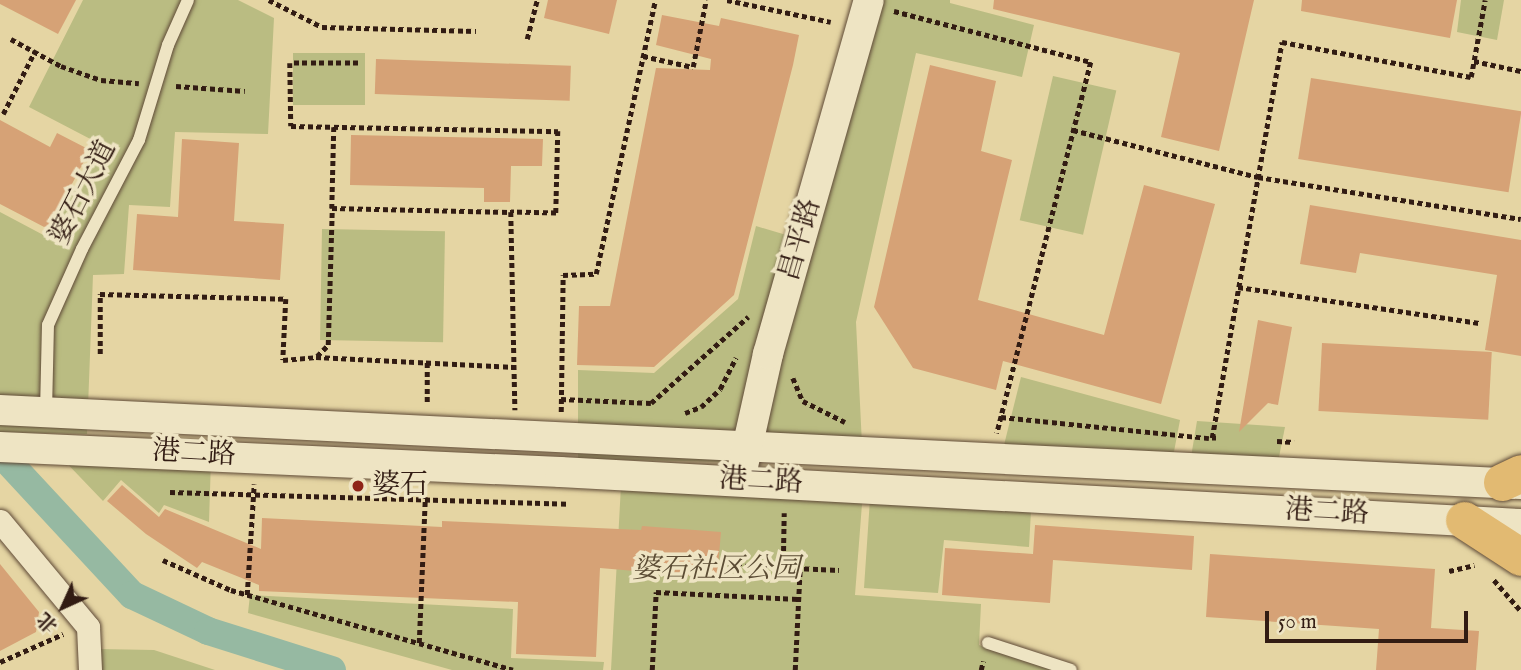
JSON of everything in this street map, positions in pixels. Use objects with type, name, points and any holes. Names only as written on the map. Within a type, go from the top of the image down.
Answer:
[{"type":"main road","points":[[1464,520],[1521,557]]},
{"type":"street","name":"昌平路","points":[[740,481],[789,282],[868,2]]},
{"type":"street","name":"港二路","points":[[0,410],[1515,480]]},
{"type":"street","name":"港二路","points":[[0,447],[740,481],[1521,524]]},
{"type":"street","points":[[0,521],[85,624],[90,670]]},
{"type":"lane","name":"婆石大道","points":[[42,412],[48,326],[82,250],[139,140],[168,45],[188,0]]},
{"type":"lane","points":[[988,643],[1071,670]]},
{"type":"path","points":[[269,0],[322,27],[476,31]]},
{"type":"path","points":[[527,39],[537,0]]},
{"type":"path","points":[[561,438],[564,275],[596,274],[655,0]]},
{"type":"path","points":[[643,56],[693,67],[706,0]]},
{"type":"path","points":[[727,0],[831,22]]},
{"type":"path","points":[[1212,438],[1282,42],[1471,77],[1485,0]]},
{"type":"path","points":[[868,2],[1091,62],[1001,417],[1226,439]]},
{"type":"path","points":[[827,35],[834,11]]},
{"type":"path","points":[[11,39],[61,66],[101,80],[245,91]]},
{"type":"path","points":[[3,114],[35,51]]},
{"type":"path","points":[[1474,61],[1521,71]]},
{"type":"path","points":[[332,208],[555,213],[558,131],[290,126],[290,63],[358,63]]},
{"type":"path","points":[[316,357],[328,345],[334,127]]},
{"type":"path","points":[[1073,130],[1258,177],[1521,219]]},
{"type":"path","points":[[511,212],[515,435]]},
{"type":"path","points":[[561,399],[651,403],[789,282]]},
{"type":"path","points":[[1238,287],[1479,323]]},
{"type":"path","points":[[100,354],[100,294],[286,299],[284,360],[316,357],[514,366]]},
{"type":"path","points":[[744,328],[751,305]]},
{"type":"path","points":[[676,417],[701,407],[720,389],[732,370],[739,347]]},
{"type":"path","points":[[426,431],[427,362]]},
{"type":"path","points":[[1266,440],[1294,442]]},
{"type":"path","points":[[247,595],[255,457]]},
{"type":"path","points":[[419,643],[426,466]]},
{"type":"path","points":[[783,568],[785,484]]},
{"type":"path","points":[[170,492],[570,504]]},
{"type":"path","points":[[163,560],[247,595],[513,670]]},
{"type":"path","points":[[728,565],[839,570]]},
{"type":"path","points":[[795,670],[800,568]]},
{"type":"path","points":[[652,670],[656,592],[798,599]]},
{"type":"path","points":[[0,662],[85,624]]},
{"type":"green space","points":[[83,0],[238,0],[274,18],[268,134],[175,132],[170,207],[129,205],[124,274],[93,275],[87,434],[0,432],[0,212],[49,238],[98,143],[29,107]]},
{"type":"green space","points":[[875,0],[950,0],[950,3],[1034,25],[1022,77],[916,53],[856,322],[863,465],[745,460]]},
{"type":"green space","points":[[1461,0],[1504,0],[1497,40],[1457,32]]},
{"type":"green space","points":[[293,53],[365,53],[365,105],[293,105]]},
{"type":"green space","points":[[1053,76],[1116,91],[1083,235],[1020,220]]},
{"type":"green space","points":[[756,226],[793,237],[729,462],[578,459],[578,370],[654,373],[738,299]]},
{"type":"green space","points":[[322,229],[445,231],[443,342],[320,340]]},
{"type":"green space","points":[[1021,377],[1180,420],[1168,483],[997,473]]},
{"type":"green space","points":[[1197,421],[1285,427],[1273,487],[1187,481]]},
{"type":"green space","points":[[57,453],[211,460],[209,522],[164,505],[159,513],[121,480],[103,501]]},
{"type":"green space","name":"婆石社区公园","points":[[622,467],[864,478],[855,595],[981,604],[979,645],[1053,670],[611,670]]},
{"type":"green space","points":[[871,484],[1032,493],[1029,547],[944,540],[938,593],[864,588]]},
{"type":"green space","points":[[250,595],[513,609],[511,658],[604,662],[603,670],[452,670],[248,613]]},
{"type":"green space","points":[[98,649],[154,650],[215,670],[99,670]]},
{"type":"building","points":[[0,0],[76,0],[58,34],[0,4]]},
{"type":"building","points":[[548,0],[617,0],[609,34],[544,18]]},
{"type":"building","points":[[994,0],[1254,0],[1219,151],[1161,137],[1180,53],[993,9]]},
{"type":"building","points":[[1302,0],[1457,0],[1450,38],[1301,11]]},
{"type":"building","points":[[662,15],[719,26],[721,18],[799,35],[793,65],[734,295],[654,367],[577,365],[579,306],[610,306],[656,68],[710,70],[711,59],[656,45]]},
{"type":"building","points":[[376,59],[571,66],[570,101],[375,94]]},
{"type":"building","points":[[930,65],[996,81],[981,151],[1012,160],[978,300],[1104,335],[1144,185],[1215,204],[1161,404],[1003,361],[996,390],[913,368],[874,307]]},
{"type":"building","points":[[1311,78],[1521,111],[1509,192],[1298,159]]},
{"type":"building","points":[[0,120],[50,147],[57,133],[90,150],[48,229],[0,204]]},
{"type":"building","points":[[351,135],[543,139],[542,166],[511,166],[510,202],[484,202],[484,188],[350,185]]},
{"type":"building","points":[[182,139],[239,143],[234,221],[284,224],[280,280],[133,270],[137,214],[178,217]]},
{"type":"building","points":[[1310,205],[1521,240],[1521,356],[1485,350],[1497,275],[1360,253],[1356,273],[1300,264]]},
{"type":"building","points":[[1258,320],[1292,327],[1278,405],[1268,403],[1239,432]]},
{"type":"building","points":[[1322,343],[1492,352],[1488,420],[1318,411]]},
{"type":"building","points":[[122,485],[159,517],[165,509],[261,549],[262,518],[442,527],[442,521],[641,530],[642,526],[721,532],[717,578],[600,568],[596,657],[516,654],[518,602],[259,591],[259,585],[202,562],[197,568],[146,534],[107,501]]},
{"type":"building","points":[[1035,525],[1194,536],[1192,570],[1053,560],[1050,603],[942,595],[945,548],[1033,554]]},
{"type":"building","points":[[1210,554],[1435,569],[1431,628],[1479,631],[1476,670],[1376,670],[1379,629],[1206,617]]},
{"type":"building","points":[[0,564],[39,612],[36,632],[0,651]]},
{"type":"waterway","points":[[0,453],[132,595],[208,631],[332,670]]},
{"type":"place","name":"婆石","points":[[358,486]]}]
